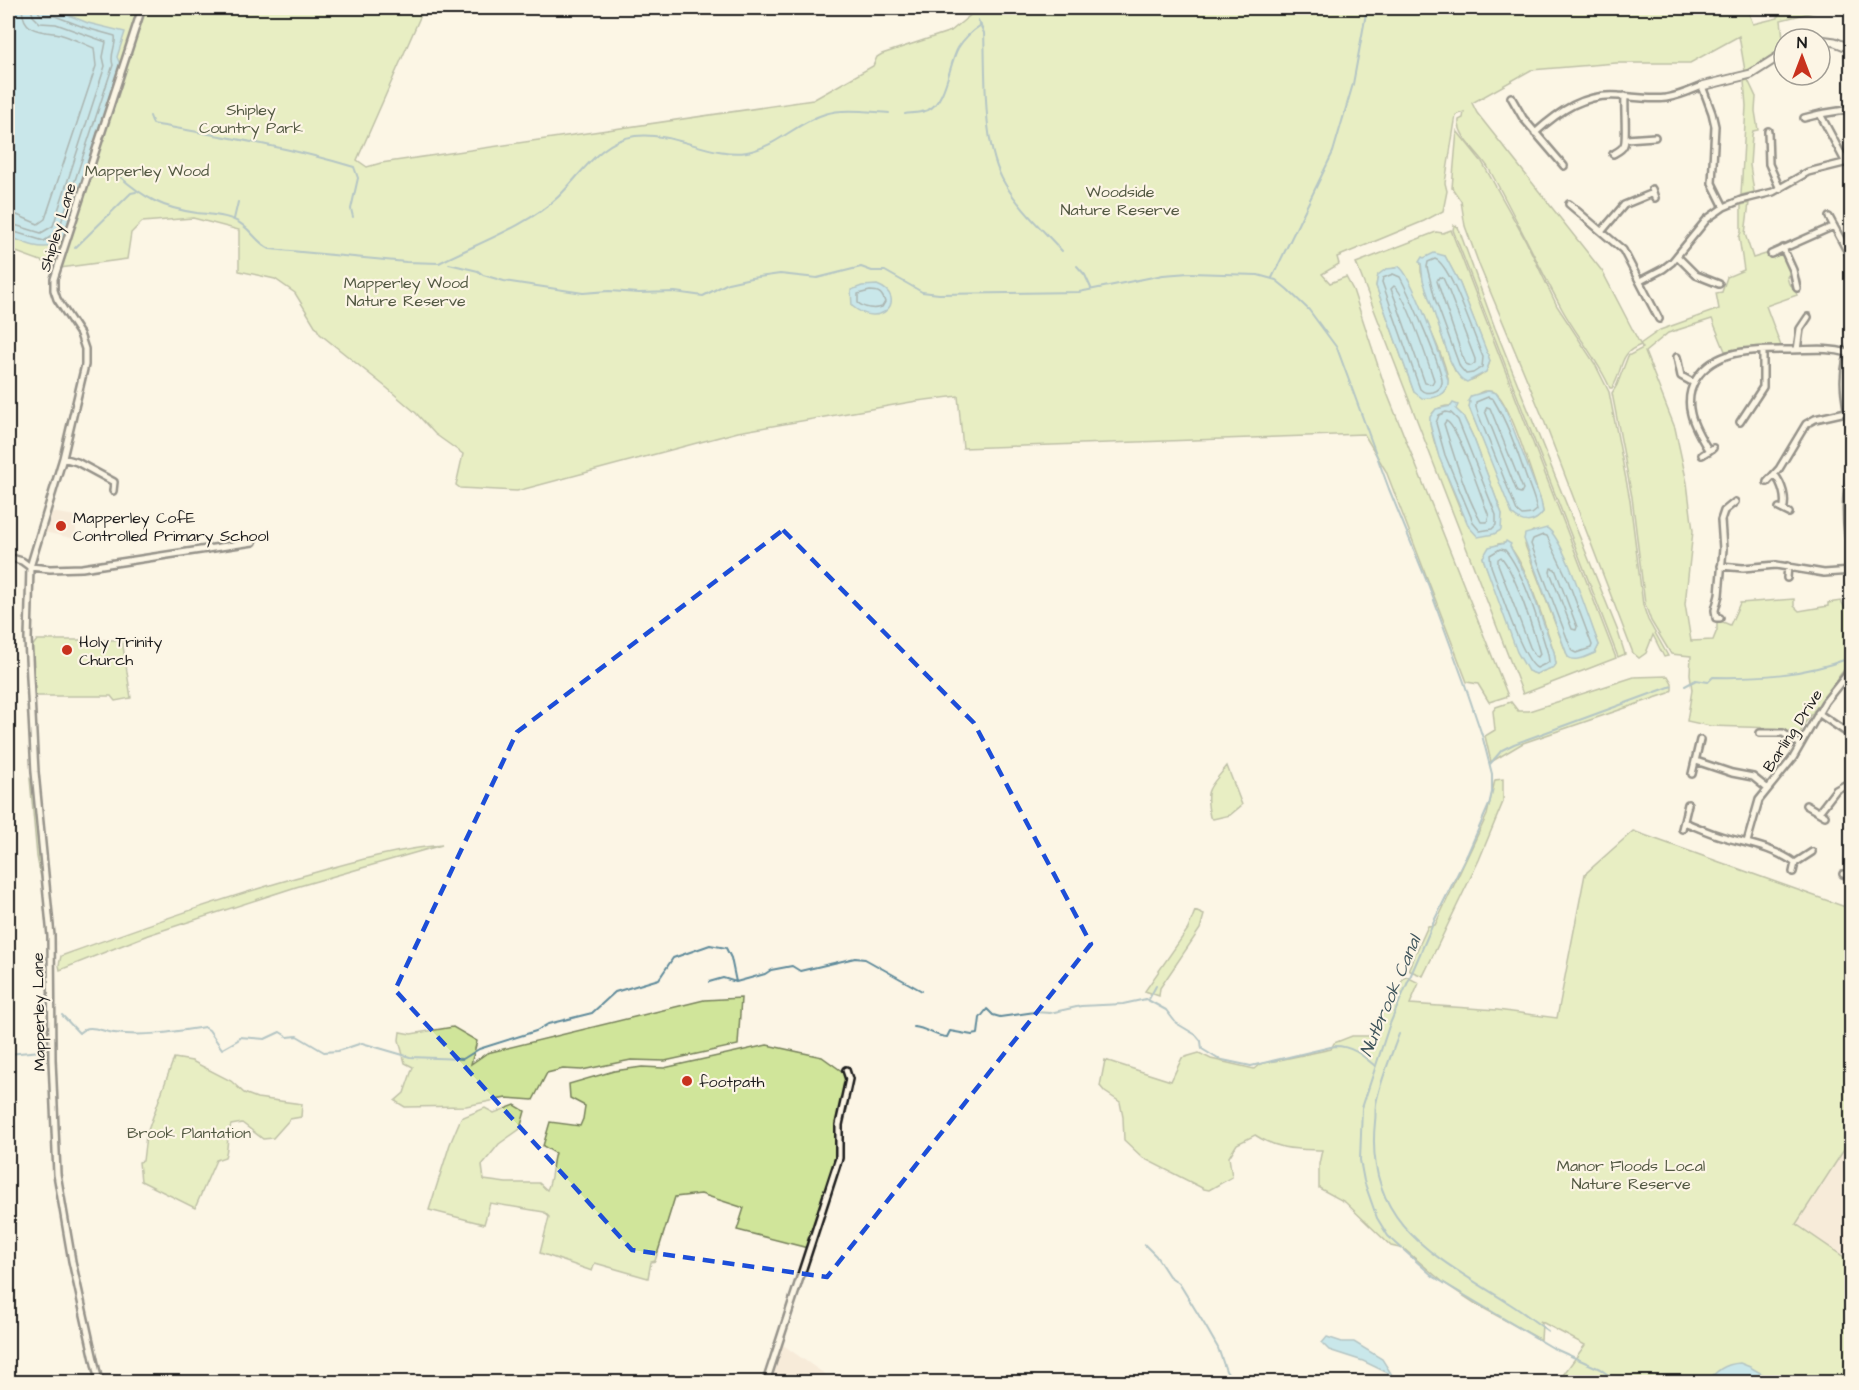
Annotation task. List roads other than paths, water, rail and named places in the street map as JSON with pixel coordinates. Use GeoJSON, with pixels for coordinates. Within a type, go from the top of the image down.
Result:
{"type":"FeatureCollection","features":[{"type":"Feature","properties":{"kind":"street","name":"Shipley Lane"},"geometry":{"type":"LineString","coordinates":[[30,567],[83,382],[85,349],[80,334],[57,299],[54,279],[142,8]]}},
{"type":"Feature","properties":{"kind":"street"},"geometry":{"type":"LineString","coordinates":[[1832,42],[1851,49]]}},
{"type":"Feature","properties":{"kind":"street"},"geometry":{"type":"LineString","coordinates":[[1535,133],[1556,114],[1580,102],[1602,96],[1664,99],[1678,96],[1702,86],[1751,74],[1772,60]]}},
{"type":"Feature","properties":{"kind":"street"},"geometry":{"type":"LineString","coordinates":[[1702,86],[1715,126],[1712,183],[1724,207]]}},
{"type":"Feature","properties":{"kind":"street"},"geometry":{"type":"LineString","coordinates":[[1613,154],[1621,149],[1626,139],[1625,96]]}},
{"type":"Feature","properties":{"kind":"street"},"geometry":{"type":"LineString","coordinates":[[1511,97],[1535,133],[1564,166]]}},
{"type":"Feature","properties":{"kind":"street"},"geometry":{"type":"LineString","coordinates":[[1518,110],[1524,106]]}},
{"type":"Feature","properties":{"kind":"street"},"geometry":{"type":"LineString","coordinates":[[1804,118],[1845,110]]}},
{"type":"Feature","properties":{"kind":"street"},"geometry":{"type":"LineString","coordinates":[[1641,281],[1663,269],[1677,256],[1707,219],[1724,207],[1780,189],[1808,172],[1849,162],[1820,114]]}},
{"type":"Feature","properties":{"kind":"street"},"geometry":{"type":"LineString","coordinates":[[1768,131],[1770,143],[1768,164],[1780,189]]}},
{"type":"Feature","properties":{"kind":"street"},"geometry":{"type":"LineString","coordinates":[[1626,139],[1655,137]]}},
{"type":"Feature","properties":{"kind":"street"},"geometry":{"type":"LineString","coordinates":[[1545,157],[1551,152]]}},
{"type":"Feature","properties":{"kind":"street"},"geometry":{"type":"LineString","coordinates":[[1602,231],[1624,206],[1653,193]]}},
{"type":"Feature","properties":{"kind":"street"},"geometry":{"type":"LineString","coordinates":[[1569,204],[1623,250],[1659,319]]}},
{"type":"Feature","properties":{"kind":"street"},"geometry":{"type":"LineString","coordinates":[[1572,220],[1578,214]]}},
{"type":"Feature","properties":{"kind":"street"},"geometry":{"type":"LineString","coordinates":[[1829,217],[1851,259]]}},
{"type":"Feature","properties":{"kind":"street"},"geometry":{"type":"LineString","coordinates":[[1771,254],[1834,226]]}},
{"type":"Feature","properties":{"kind":"street"},"geometry":{"type":"LineString","coordinates":[[1783,248],[1797,288]]}},
{"type":"Feature","properties":{"kind":"street"},"geometry":{"type":"LineString","coordinates":[[1677,256],[1696,275],[1719,284]]}},
{"type":"Feature","properties":{"kind":"street"},"geometry":{"type":"LineString","coordinates":[[1647,312],[1654,308]]}},
{"type":"Feature","properties":{"kind":"street"},"geometry":{"type":"LineString","coordinates":[[1797,350],[1800,329],[1808,317]]}},
{"type":"Feature","properties":{"kind":"street"},"geometry":{"type":"LineString","coordinates":[[1851,344],[1843,379],[1851,446],[1846,530],[1851,553]]}},
{"type":"Feature","properties":{"kind":"street"},"geometry":{"type":"LineString","coordinates":[[1702,455],[1711,450],[1690,414],[1689,400],[1694,383],[1702,371],[1718,359],[1737,353],[1763,351],[1830,348],[1848,353]]}},
{"type":"Feature","properties":{"kind":"street"},"geometry":{"type":"LineString","coordinates":[[1740,422],[1763,387],[1763,351]]}},
{"type":"Feature","properties":{"kind":"street"},"geometry":{"type":"LineString","coordinates":[[1677,357],[1682,376],[1694,383]]}},
{"type":"Feature","properties":{"kind":"street"},"geometry":{"type":"LineString","coordinates":[[1744,403],[1750,407]]}},
{"type":"Feature","properties":{"kind":"street"},"geometry":{"type":"LineString","coordinates":[[1767,482],[1775,475],[1806,424],[1815,418],[1846,412]]}},
{"type":"Feature","properties":{"kind":"street"},"geometry":{"type":"LineString","coordinates":[[63,458],[77,462],[114,482],[113,491]]}},
{"type":"Feature","properties":{"kind":"street"},"geometry":{"type":"LineString","coordinates":[[1775,475],[1780,481],[1785,500],[1784,510]]}},
{"type":"Feature","properties":{"kind":"street"},"geometry":{"type":"LineString","coordinates":[[1720,618],[1716,618],[1715,610],[1719,595],[1723,549],[1722,516],[1735,501]]}},
{"type":"Feature","properties":{"kind":"street"},"geometry":{"type":"LineString","coordinates":[[1715,514],[1722,516]]}},
{"type":"Feature","properties":{"kind":"street"},"geometry":{"type":"LineString","coordinates":[[8,557],[22,561],[30,567],[63,569],[253,542]]}},
{"type":"Feature","properties":{"kind":"street"},"geometry":{"type":"LineString","coordinates":[[1721,566],[1743,568],[1776,565],[1824,573],[1851,571]]}},
{"type":"Feature","properties":{"kind":"street"},"geometry":{"type":"LineString","coordinates":[[1787,578],[1788,566]]}},
{"type":"Feature","properties":{"kind":"street","name":"Mapperley Lane"},"geometry":{"type":"LineString","coordinates":[[30,567],[28,638],[36,777],[51,936],[52,1060],[57,1174],[72,1262],[99,1383]]}},
{"type":"Feature","properties":{"kind":"street","name":"Barling Drive"},"geometry":{"type":"LineString","coordinates":[[1747,842],[1757,804],[1793,758],[1818,713],[1851,668]]}},
{"type":"Feature","properties":{"kind":"street"},"geometry":{"type":"LineString","coordinates":[[1818,713],[1851,736]]}},
{"type":"Feature","properties":{"kind":"street"},"geometry":{"type":"LineString","coordinates":[[1760,733],[1783,733],[1800,744]]}},
{"type":"Feature","properties":{"kind":"street"},"geometry":{"type":"LineString","coordinates":[[1692,774],[1700,740]]}},
{"type":"Feature","properties":{"kind":"street"},"geometry":{"type":"LineString","coordinates":[[1696,761],[1732,773],[1753,777],[1768,789]]}},
{"type":"Feature","properties":{"kind":"street"},"geometry":{"type":"LineString","coordinates":[[1819,812],[1836,790],[1851,781]]}},
{"type":"Feature","properties":{"kind":"street"},"geometry":{"type":"LineString","coordinates":[[1682,829],[1688,804]]}},
{"type":"Feature","properties":{"kind":"street"},"geometry":{"type":"LineString","coordinates":[[1806,805],[1825,816]]}},
{"type":"Feature","properties":{"kind":"street"},"geometry":{"type":"LineString","coordinates":[[1684,822],[1717,835],[1780,853],[1796,863]]}},
{"type":"Feature","properties":{"kind":"street"},"geometry":{"type":"LineString","coordinates":[[1793,872],[1796,863],[1812,852]]}},
{"type":"Feature","properties":{"kind":"street"},"geometry":{"type":"LineString","coordinates":[[1843,874],[1851,876]]}},
{"type":"Feature","properties":{"kind":"street"},"geometry":{"type":"LineString","coordinates":[[766,1383],[839,1158],[839,1125],[849,1079],[846,1070]]}},
{"type":"Feature","properties":{"kind":"water"},"geometry":{"type":"Polygon","coordinates":[[[8,8],[56,10],[88,23],[125,32],[117,57],[120,64],[62,241],[56,239],[53,246],[36,246],[8,236],[8,8]]]}},
{"type":"Feature","properties":{"kind":"water"},"geometry":{"type":"Polygon","coordinates":[[[1434,253],[1445,256],[1460,284],[1490,361],[1486,372],[1467,382],[1459,376],[1450,360],[1423,280],[1419,262],[1422,257],[1434,253]]]}},
{"type":"Feature","properties":{"kind":"water"},"geometry":{"type":"Polygon","coordinates":[[[1398,266],[1404,272],[1418,299],[1448,380],[1444,392],[1433,398],[1422,398],[1414,392],[1376,286],[1378,275],[1386,269],[1398,266]]]}},
{"type":"Feature","properties":{"kind":"water"},"geometry":{"type":"Polygon","coordinates":[[[877,285],[886,290],[891,297],[891,304],[887,309],[881,314],[873,315],[863,313],[852,306],[851,290],[862,286],[877,285]]]}},
{"type":"Feature","properties":{"kind":"water"},"geometry":{"type":"Polygon","coordinates":[[[1488,391],[1496,393],[1505,407],[1541,501],[1543,512],[1531,521],[1523,521],[1512,514],[1469,407],[1470,402],[1468,401],[1471,396],[1488,391]]]}},
{"type":"Feature","properties":{"kind":"water"},"geometry":{"type":"Polygon","coordinates":[[[1453,403],[1458,405],[1456,409],[1463,416],[1474,439],[1502,514],[1501,530],[1494,534],[1478,537],[1469,527],[1439,457],[1430,417],[1436,409],[1451,406],[1453,403]]]}},
{"type":"Feature","properties":{"kind":"water"},"geometry":{"type":"Polygon","coordinates":[[[1547,528],[1554,535],[1569,564],[1599,645],[1595,653],[1582,658],[1568,657],[1524,539],[1525,534],[1547,528]]]}},
{"type":"Feature","properties":{"kind":"water"},"geometry":{"type":"Polygon","coordinates":[[[1506,541],[1511,544],[1528,580],[1554,652],[1556,664],[1554,667],[1536,674],[1528,671],[1517,652],[1483,557],[1489,547],[1506,541]]]}},
{"type":"Feature","properties":{"kind":"water"},"geometry":{"type":"Polygon","coordinates":[[[1327,1337],[1342,1342],[1354,1342],[1382,1359],[1392,1375],[1363,1361],[1329,1350],[1322,1343],[1327,1337]]]}},
{"type":"Feature","properties":{"kind":"water"},"geometry":{"type":"Polygon","coordinates":[[[1740,1363],[1776,1382],[1706,1382],[1721,1369],[1740,1363]]]}},
{"type":"Feature","properties":{"kind":"waterway"},"geometry":{"type":"LineString","coordinates":[[968,8],[971,11]]}},
{"type":"Feature","properties":{"kind":"waterway"},"geometry":{"type":"LineString","coordinates":[[1272,278],[1333,152],[1353,84],[1367,8]]}},
{"type":"Feature","properties":{"kind":"waterway"},"geometry":{"type":"LineString","coordinates":[[978,20],[984,33],[985,90],[989,131],[998,169],[1017,202],[1062,251]]}},
{"type":"Feature","properties":{"kind":"waterway"},"geometry":{"type":"LineString","coordinates":[[905,114],[925,111],[934,106],[943,91],[958,48],[968,35],[981,25]]}},
{"type":"Feature","properties":{"kind":"waterway"},"geometry":{"type":"LineString","coordinates":[[439,263],[502,233],[546,207],[601,151],[622,139],[649,135],[720,151],[747,152],[768,145],[805,123],[832,112],[889,113]]}},
{"type":"Feature","properties":{"kind":"waterway"},"geometry":{"type":"LineString","coordinates":[[150,116],[153,124],[280,148],[354,167],[358,178],[351,209],[353,217]]}},
{"type":"Feature","properties":{"kind":"waterway"},"geometry":{"type":"LineString","coordinates":[[118,175],[136,190],[163,205],[230,218],[240,223],[270,249],[439,263]]}},
{"type":"Feature","properties":{"kind":"waterway"},"geometry":{"type":"LineString","coordinates":[[75,248],[131,193],[136,192]]}},
{"type":"Feature","properties":{"kind":"waterway"},"geometry":{"type":"LineString","coordinates":[[234,219],[238,202]]}},
{"type":"Feature","properties":{"kind":"waterway","name":"Nutbrook Canal"},"geometry":{"type":"LineString","coordinates":[[449,264],[478,271],[483,275],[504,281],[583,293],[675,292],[703,296],[728,283],[751,278],[780,274],[817,278],[861,267],[872,271],[885,271],[922,292],[939,294],[1079,292],[1163,275],[1189,273],[1258,275],[1276,280],[1309,310],[1337,348],[1464,682],[1492,774],[1489,805],[1435,919],[1389,1026],[1362,1108],[1360,1160],[1364,1181],[1377,1218],[1388,1236],[1434,1277],[1553,1348],[1600,1369],[1618,1382]]}},
{"type":"Feature","properties":{"kind":"waterway"},"geometry":{"type":"LineString","coordinates":[[1077,266],[1085,275],[1091,288]]}},
{"type":"Feature","properties":{"kind":"waterway"},"geometry":{"type":"LineString","coordinates":[[1685,686],[1696,680],[1708,682],[1713,677],[1747,677],[1798,672],[1847,659]]}},
{"type":"Feature","properties":{"kind":"waterway"},"geometry":{"type":"LineString","coordinates":[[1490,764],[1502,750],[1514,744],[1672,686]]}},
{"type":"Feature","properties":{"kind":"waterway"},"geometry":{"type":"LineString","coordinates":[[62,1015],[79,1033],[87,1028],[114,1033],[148,1034],[204,1027],[209,1030],[222,1049],[238,1040],[239,1037],[265,1039],[280,1032],[288,1037],[297,1036],[324,1052],[338,1051],[362,1043],[410,1057],[463,1059],[479,1049],[536,1031],[548,1024],[592,1013],[615,992],[659,979],[673,958],[710,945],[726,948],[731,958],[736,982]]}},
{"type":"Feature","properties":{"kind":"waterway"},"geometry":{"type":"LineString","coordinates":[[709,982],[723,978],[736,982],[765,974],[771,970],[792,966],[800,971],[855,958],[865,959],[922,991]]}},
{"type":"Feature","properties":{"kind":"waterway"},"geometry":{"type":"LineString","coordinates":[[1149,999],[1156,986]]}},
{"type":"Feature","properties":{"kind":"waterway","name":"Nutbrook Canal"},"geometry":{"type":"LineString","coordinates":[[914,1027],[943,1037],[947,1037],[950,1031],[972,1035],[978,1034],[980,1018],[987,1009],[993,1015],[1000,1017],[1035,1012],[1050,1013],[1081,1006],[1123,1004],[1146,999],[1166,1010],[1176,1023],[1196,1035],[1201,1041],[1202,1049],[1218,1059],[1251,1066],[1341,1046],[1352,1049],[1375,1066]]}},
{"type":"Feature","properties":{"kind":"waterway"},"geometry":{"type":"LineString","coordinates":[[1399,1034],[1380,1086],[1376,1104],[1375,1157],[1381,1187],[1394,1212],[1411,1234],[1432,1253],[1548,1331]]}},
{"type":"Feature","properties":{"kind":"waterway"},"geometry":{"type":"LineString","coordinates":[[8,1054],[41,1051]]}},
{"type":"Feature","properties":{"kind":"waterway"},"geometry":{"type":"LineString","coordinates":[[1144,1244],[1156,1256],[1169,1276],[1179,1283],[1218,1348],[1226,1371],[1234,1382]]}},
{"type":"Feature","properties":{"kind":"place","name":"Mapperley CofE Controlled Primary School"},"geometry":{"type":"Point","coordinates":[61,526]}},
{"type":"Feature","properties":{"kind":"place","name":"Holy Trinity Church"},"geometry":{"type":"Point","coordinates":[67,650]}},
{"type":"Feature","properties":{"kind":"place","name":"footpath"},"geometry":{"type":"Point","coordinates":[687,1081]}},
{"type":"Feature","properties":{"kind":"park label","name":"Shipley Country Park"},"geometry":{"type":"Point","coordinates":[251,118]}},
{"type":"Feature","properties":{"kind":"park label","name":"Mapperley Wood"},"geometry":{"type":"Point","coordinates":[147,170]}},
{"type":"Feature","properties":{"kind":"park label","name":"Woodside Nature Reserve"},"geometry":{"type":"Point","coordinates":[1120,200]}},
{"type":"Feature","properties":{"kind":"park label","name":"Mapperley Wood Nature Reserve"},"geometry":{"type":"Point","coordinates":[406,291]}},
{"type":"Feature","properties":{"kind":"park label","name":"Brook Plantation"},"geometry":{"type":"Point","coordinates":[189,1132]}},
{"type":"Feature","properties":{"kind":"park label","name":"Manor Floods Local Nature Reserve"},"geometry":{"type":"Point","coordinates":[1631,1174]}}]}
